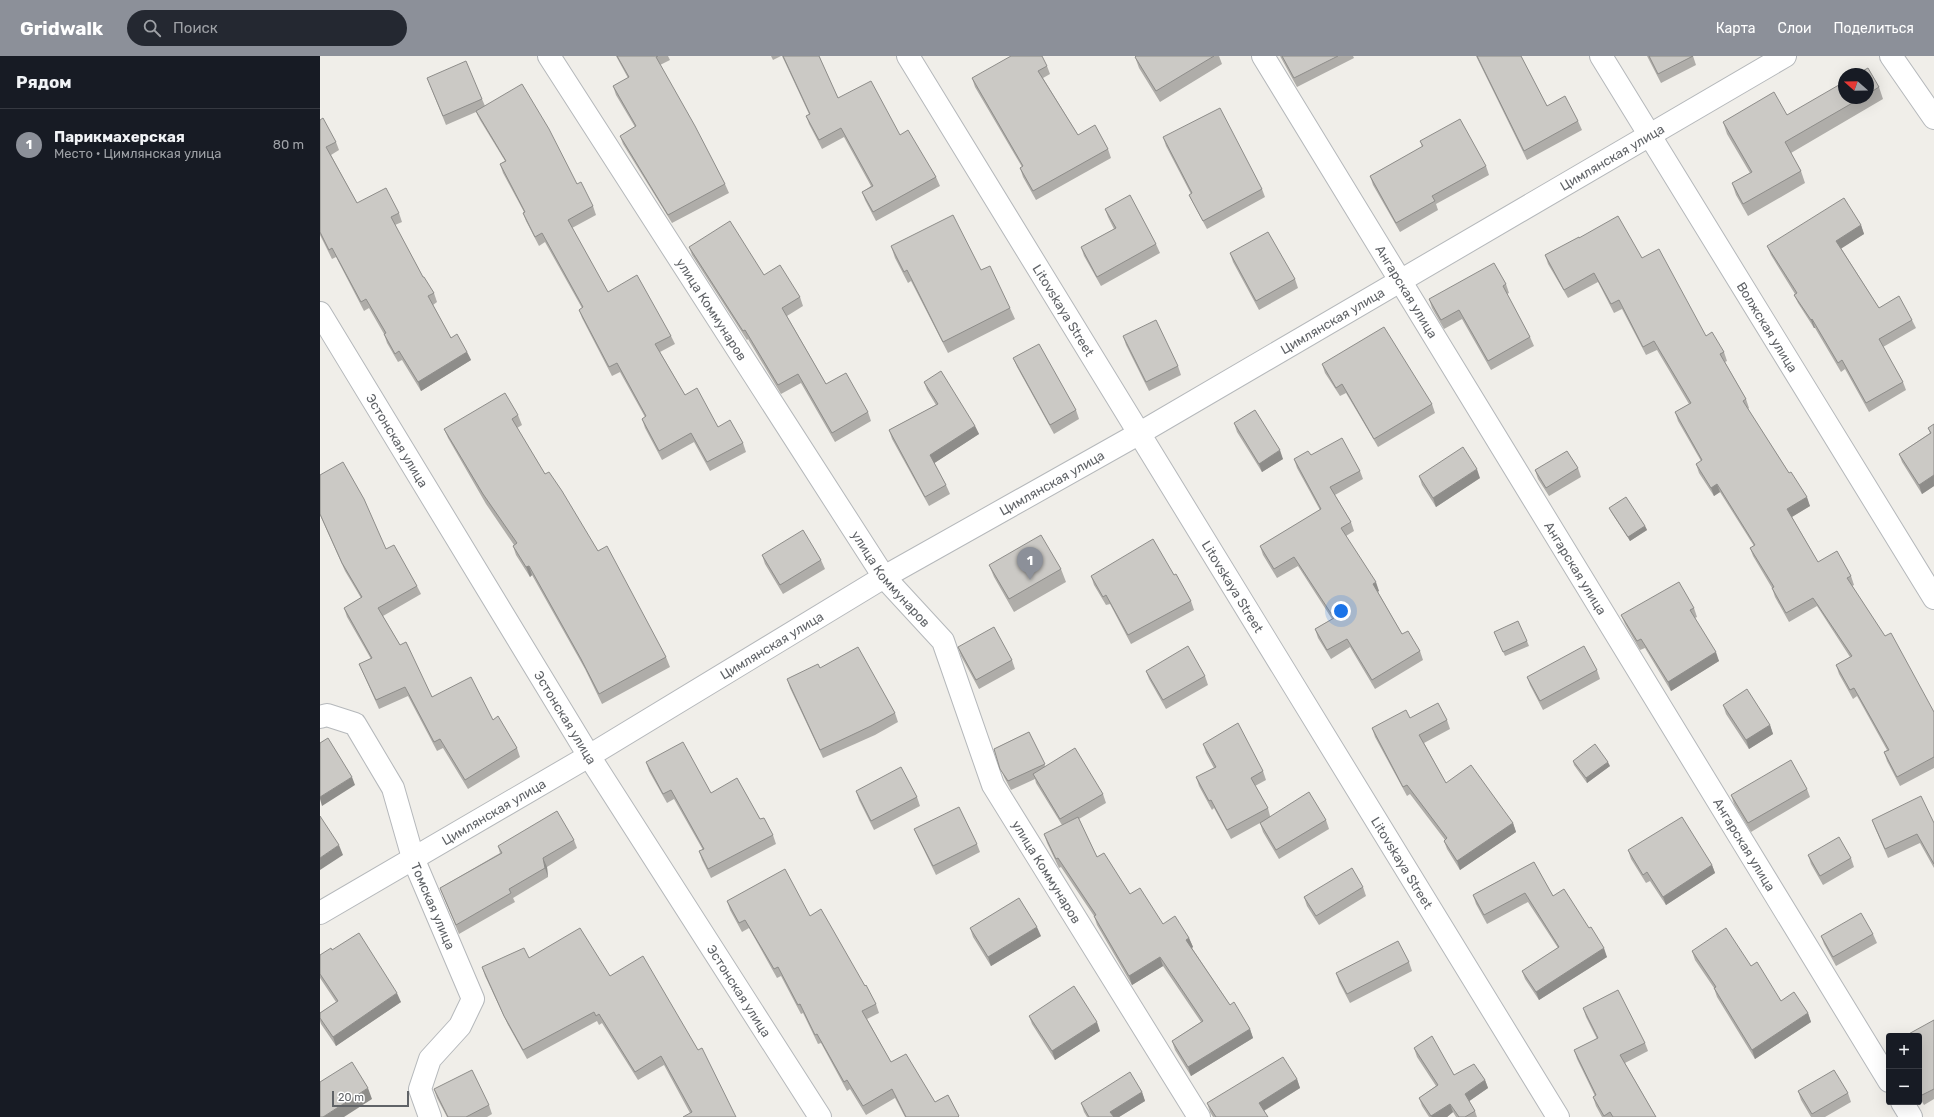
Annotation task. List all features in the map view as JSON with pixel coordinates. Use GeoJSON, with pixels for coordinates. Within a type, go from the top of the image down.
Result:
{"type":"FeatureCollection","features":[{"type":"Feature","properties":{"kind":"street","name":"улица Коммунаров"},"geometry":{"type":"LineString","coordinates":[[549,56],[884,578],[943,641],[993,785],[1199,1117]]}},
{"type":"Feature","properties":{"kind":"street","name":"Litovskaya Street"},"geometry":{"type":"LineString","coordinates":[[908,56],[1558,1117]]}},
{"type":"Feature","properties":{"kind":"street","name":"Ангарская улица"},"geometry":{"type":"LineString","coordinates":[[1263,56],[1886,1076]]}},
{"type":"Feature","properties":{"kind":"street","name":"Волжская улица"},"geometry":{"type":"LineString","coordinates":[[1600,56],[1934,598]]}},
{"type":"Feature","properties":{"kind":"street","name":"Цимлянская улица"},"geometry":{"type":"LineString","coordinates":[[320,913],[589,756],[884,578],[1140,433],[1785,56]]}},
{"type":"Feature","properties":{"kind":"street"},"geometry":{"type":"LineString","coordinates":[[1891,56],[1934,118]]}},
{"type":"Feature","properties":{"kind":"street","name":"Эстонская улица"},"geometry":{"type":"LineString","coordinates":[[320,313],[589,756],[820,1117]]}},
{"type":"Feature","properties":{"kind":"street","name":"Томская улица"},"geometry":{"type":"LineString","coordinates":[[320,717],[327,715],[355,724],[393,788],[413,858],[473,998],[460,1026],[430,1059],[420,1089],[430,1117]]}},
{"type":"Feature","properties":{"kind":"street"},"geometry":{"type":"LineString","coordinates":[[1904,1105],[1911,1117]]}},
{"type":"Feature","properties":{"kind":"building"},"geometry":{"type":"Polygon","coordinates":[[[617,56],[658,56],[656,57],[695,126],[725,184],[668,215],[620,136],[636,126],[613,86],[629,77],[617,56]]]}},
{"type":"Feature","properties":{"kind":"building"},"geometry":{"type":"Polygon","coordinates":[[[783,56],[819,56],[838,98],[871,81],[900,135],[908,130],[936,177],[873,212],[862,192],[873,186],[841,128],[819,140],[806,116],[810,114],[783,56]]]}},
{"type":"Feature","properties":{"kind":"building"},"geometry":{"type":"Polygon","coordinates":[[[1011,56],[1042,56],[1047,66],[1038,71],[1078,135],[1095,125],[1108,149],[1033,191],[1020,168],[1023,166],[972,78],[1011,56]]]}},
{"type":"Feature","properties":{"kind":"building"},"geometry":{"type":"Polygon","coordinates":[[[1214,56],[1156,91],[1135,57],[1214,56]]]}},
{"type":"Feature","properties":{"kind":"building"},"geometry":{"type":"Polygon","coordinates":[[[1282,56],[1338,56],[1294,78],[1282,56]]]}},
{"type":"Feature","properties":{"kind":"building"},"geometry":{"type":"Polygon","coordinates":[[[1477,56],[1521,56],[1547,106],[1565,96],[1578,121],[1524,151],[1477,56]]]}},
{"type":"Feature","properties":{"kind":"building"},"geometry":{"type":"Polygon","coordinates":[[[1649,56],[1693,56],[1658,74],[1649,56]]]}},
{"type":"Feature","properties":{"kind":"building"},"geometry":{"type":"Polygon","coordinates":[[[466,61],[482,99],[443,116],[427,78],[466,61]]]}},
{"type":"Feature","properties":{"kind":"building"},"geometry":{"type":"Polygon","coordinates":[[[1874,78],[1879,87],[1874,90],[1874,78]]]}},
{"type":"Feature","properties":{"kind":"building"},"geometry":{"type":"Polygon","coordinates":[[[522,84],[549,129],[577,184],[581,182],[593,206],[568,220],[608,292],[637,275],[671,336],[655,344],[685,395],[697,388],[718,427],[730,420],[743,443],[707,462],[691,433],[659,451],[642,419],[646,416],[617,363],[609,367],[579,310],[583,307],[542,233],[535,237],[523,213],[525,212],[500,164],[506,161],[476,111],[522,84]]]}},
{"type":"Feature","properties":{"kind":"building"},"geometry":{"type":"Polygon","coordinates":[[[1838,85],[1838,104],[1851,104],[1785,142],[1801,171],[1743,204],[1732,183],[1752,172],[1723,122],[1774,92],[1787,115],[1838,85]]]}},
{"type":"Feature","properties":{"kind":"building"},"geometry":{"type":"Polygon","coordinates":[[[1220,108],[1262,189],[1203,221],[1189,195],[1192,193],[1163,137],[1220,108]]]}},
{"type":"Feature","properties":{"kind":"building"},"geometry":{"type":"Polygon","coordinates":[[[323,118],[336,142],[326,147],[357,203],[386,188],[399,213],[391,217],[423,277],[434,293],[428,296],[451,338],[457,334],[467,352],[418,382],[399,351],[395,354],[384,334],[386,333],[366,299],[361,302],[332,248],[329,250],[320,232],[320,120],[323,118]]]}},
{"type":"Feature","properties":{"kind":"building"},"geometry":{"type":"Polygon","coordinates":[[[1460,119],[1486,166],[1432,196],[1435,201],[1396,223],[1370,176],[1423,146],[1420,141],[1460,119]]]}},
{"type":"Feature","properties":{"kind":"building"},"geometry":{"type":"Polygon","coordinates":[[[1130,195],[1156,244],[1097,277],[1081,247],[1116,228],[1105,209],[1130,195]]]}},
{"type":"Feature","properties":{"kind":"building"},"geometry":{"type":"Polygon","coordinates":[[[1844,198],[1861,225],[1836,241],[1879,308],[1899,296],[1912,320],[1879,339],[1903,382],[1866,403],[1842,360],[1838,363],[1812,319],[1811,320],[1794,295],[1797,293],[1767,246],[1844,198]]]}},
{"type":"Feature","properties":{"kind":"building"},"geometry":{"type":"Polygon","coordinates":[[[953,215],[981,270],[990,266],[1010,308],[943,342],[907,270],[904,272],[891,246],[953,215]]]}},
{"type":"Feature","properties":{"kind":"building"},"geometry":{"type":"Polygon","coordinates":[[[1618,216],[1642,258],[1659,249],[1706,336],[1712,332],[1724,352],[1720,354],[1746,399],[1743,401],[1789,473],[1791,472],[1807,497],[1787,509],[1818,562],[1837,551],[1851,576],[1847,578],[1885,636],[1891,633],[1934,712],[1934,757],[1897,777],[1884,752],[1889,750],[1854,688],[1850,690],[1836,665],[1852,656],[1813,598],[1786,613],[1772,588],[1774,587],[1750,548],[1755,545],[1717,484],[1711,488],[1696,464],[1702,460],[1675,412],[1691,403],[1654,341],[1643,347],[1619,300],[1611,304],[1594,273],[1564,290],[1545,255],[1618,216]]]}},
{"type":"Feature","properties":{"kind":"building"},"geometry":{"type":"Polygon","coordinates":[[[730,221],[764,275],[780,265],[800,297],[782,308],[826,384],[846,373],[868,412],[832,433],[798,374],[778,385],[745,330],[743,331],[689,247],[730,221]]]}},
{"type":"Feature","properties":{"kind":"building"},"geometry":{"type":"Polygon","coordinates":[[[1268,232],[1295,279],[1256,301],[1230,253],[1268,232]]]}},
{"type":"Feature","properties":{"kind":"building"},"geometry":{"type":"Polygon","coordinates":[[[1494,263],[1506,284],[1503,286],[1530,337],[1488,361],[1459,310],[1441,320],[1429,299],[1494,263]]]}},
{"type":"Feature","properties":{"kind":"building"},"geometry":{"type":"Polygon","coordinates":[[[1156,320],[1178,366],[1146,382],[1123,336],[1156,320]]]}},
{"type":"Feature","properties":{"kind":"building"},"geometry":{"type":"Polygon","coordinates":[[[1384,327],[1432,404],[1374,439],[1342,384],[1336,388],[1322,364],[1384,327]]]}},
{"type":"Feature","properties":{"kind":"building"},"geometry":{"type":"Polygon","coordinates":[[[1039,344],[1076,410],[1050,425],[1013,358],[1039,344]]]}},
{"type":"Feature","properties":{"kind":"building"},"geometry":{"type":"Polygon","coordinates":[[[941,371],[975,426],[930,455],[946,485],[925,497],[889,430],[938,404],[924,382],[941,371]]]}},
{"type":"Feature","properties":{"kind":"building"},"geometry":{"type":"Polygon","coordinates":[[[505,393],[518,415],[512,419],[545,474],[549,472],[598,551],[607,546],[666,657],[599,694],[529,566],[526,567],[513,546],[517,543],[483,494],[444,429],[505,393]]]}},
{"type":"Feature","properties":{"kind":"building"},"geometry":{"type":"Polygon","coordinates":[[[1255,410],[1280,450],[1259,464],[1234,423],[1255,410]]]}},
{"type":"Feature","properties":{"kind":"building"},"geometry":{"type":"Polygon","coordinates":[[[1934,424],[1934,475],[1919,485],[1899,454],[1931,433],[1928,428],[1934,424]]]}},
{"type":"Feature","properties":{"kind":"building"},"geometry":{"type":"Polygon","coordinates":[[[1342,438],[1360,471],[1330,487],[1351,522],[1341,528],[1376,582],[1373,584],[1402,634],[1408,631],[1420,651],[1372,680],[1347,639],[1327,650],[1315,629],[1334,618],[1294,557],[1274,569],[1260,546],[1321,509],[1294,459],[1308,451],[1311,455],[1342,438]]]}},
{"type":"Feature","properties":{"kind":"building"},"geometry":{"type":"Polygon","coordinates":[[[1463,447],[1477,469],[1433,498],[1419,476],[1463,447]]]}},
{"type":"Feature","properties":{"kind":"building"},"geometry":{"type":"Polygon","coordinates":[[[1567,451],[1578,468],[1546,488],[1535,470],[1567,451]]]}},
{"type":"Feature","properties":{"kind":"building"},"geometry":{"type":"Polygon","coordinates":[[[343,462],[364,499],[386,549],[394,545],[417,586],[378,608],[400,645],[406,642],[432,697],[471,677],[493,720],[498,716],[517,748],[465,780],[440,739],[434,742],[405,687],[376,700],[359,664],[372,658],[344,608],[362,597],[342,563],[320,514],[320,475],[343,462]]]}},
{"type":"Feature","properties":{"kind":"building"},"geometry":{"type":"Polygon","coordinates":[[[1626,497],[1645,526],[1628,537],[1609,508],[1626,497]]]}},
{"type":"Feature","properties":{"kind":"building"},"geometry":{"type":"Polygon","coordinates":[[[803,530],[821,560],[780,585],[762,555],[803,530]]]}},
{"type":"Feature","properties":{"kind":"building"},"geometry":{"type":"Polygon","coordinates":[[[1041,535],[1061,569],[1009,599],[989,565],[1041,535]]]}},
{"type":"Feature","properties":{"kind":"building"},"geometry":{"type":"Polygon","coordinates":[[[1153,539],[1174,575],[1176,574],[1191,601],[1128,635],[1106,595],[1103,597],[1091,576],[1153,539]]]}},
{"type":"Feature","properties":{"kind":"building"},"geometry":{"type":"Polygon","coordinates":[[[1679,582],[1694,608],[1690,610],[1716,652],[1668,682],[1641,639],[1637,641],[1621,615],[1679,582]]]}},
{"type":"Feature","properties":{"kind":"building"},"geometry":{"type":"Polygon","coordinates":[[[1518,621],[1527,641],[1503,652],[1494,632],[1518,621]]]}},
{"type":"Feature","properties":{"kind":"building"},"geometry":{"type":"Polygon","coordinates":[[[994,627],[1012,660],[976,680],[958,647],[994,627]]]}},
{"type":"Feature","properties":{"kind":"building"},"geometry":{"type":"Polygon","coordinates":[[[1188,646],[1205,676],[1163,700],[1146,671],[1188,646]]]}},
{"type":"Feature","properties":{"kind":"building"},"geometry":{"type":"Polygon","coordinates":[[[1584,646],[1597,670],[1540,701],[1527,677],[1584,646]]]}},
{"type":"Feature","properties":{"kind":"building"},"geometry":{"type":"Polygon","coordinates":[[[858,647],[895,713],[820,750],[787,679],[818,664],[820,668],[858,647]]]}},
{"type":"Feature","properties":{"kind":"building"},"geometry":{"type":"Polygon","coordinates":[[[1747,689],[1770,725],[1746,740],[1723,705],[1747,689]]]}},
{"type":"Feature","properties":{"kind":"building"},"geometry":{"type":"Polygon","coordinates":[[[1438,703],[1447,720],[1419,735],[1446,783],[1471,765],[1513,823],[1457,861],[1444,841],[1447,838],[1407,785],[1403,787],[1372,728],[1406,710],[1410,718],[1438,703]]]}},
{"type":"Feature","properties":{"kind":"building"},"geometry":{"type":"Polygon","coordinates":[[[1238,723],[1263,771],[1251,778],[1268,808],[1227,830],[1211,800],[1209,801],[1196,777],[1216,767],[1203,744],[1238,723]]]}},
{"type":"Feature","properties":{"kind":"building"},"geometry":{"type":"Polygon","coordinates":[[[1029,732],[1045,764],[1008,781],[1000,769],[994,749],[1029,732]]]}},
{"type":"Feature","properties":{"kind":"building"},"geometry":{"type":"Polygon","coordinates":[[[328,738],[352,777],[320,797],[320,743],[328,738]]]}},
{"type":"Feature","properties":{"kind":"building"},"geometry":{"type":"Polygon","coordinates":[[[683,742],[711,793],[737,778],[760,819],[764,818],[773,835],[708,869],[699,851],[704,849],[671,790],[663,794],[646,762],[683,742]]]}},
{"type":"Feature","properties":{"kind":"building"},"geometry":{"type":"Polygon","coordinates":[[[1595,744],[1608,762],[1586,778],[1573,761],[1595,744]]]}},
{"type":"Feature","properties":{"kind":"building"},"geometry":{"type":"Polygon","coordinates":[[[1075,748],[1103,794],[1060,819],[1033,774],[1075,748]]]}},
{"type":"Feature","properties":{"kind":"building"},"geometry":{"type":"Polygon","coordinates":[[[1791,760],[1807,789],[1748,823],[1731,795],[1791,760]]]}},
{"type":"Feature","properties":{"kind":"building"},"geometry":{"type":"Polygon","coordinates":[[[901,767],[917,797],[871,821],[856,791],[901,767]]]}},
{"type":"Feature","properties":{"kind":"building"},"geometry":{"type":"Polygon","coordinates":[[[1309,792],[1326,820],[1276,850],[1260,823],[1309,792]]]}},
{"type":"Feature","properties":{"kind":"building"},"geometry":{"type":"Polygon","coordinates":[[[1921,796],[1934,823],[1934,864],[1917,834],[1885,849],[1872,820],[1921,796]]]}},
{"type":"Feature","properties":{"kind":"building"},"geometry":{"type":"Polygon","coordinates":[[[959,807],[977,844],[933,866],[914,829],[959,807]]]}},
{"type":"Feature","properties":{"kind":"building"},"geometry":{"type":"Polygon","coordinates":[[[557,811],[574,840],[543,858],[545,868],[509,889],[511,893],[456,925],[440,888],[502,853],[498,846],[557,811]]]}},
{"type":"Feature","properties":{"kind":"building"},"geometry":{"type":"Polygon","coordinates":[[[320,816],[339,845],[320,858],[320,816]]]}},
{"type":"Feature","properties":{"kind":"building"},"geometry":{"type":"Polygon","coordinates":[[[1078,817],[1097,857],[1104,853],[1130,894],[1140,888],[1163,924],[1175,916],[1189,938],[1186,940],[1230,1005],[1234,1002],[1250,1029],[1188,1067],[1172,1041],[1203,1021],[1160,957],[1129,976],[1094,916],[1096,915],[1058,858],[1056,859],[1044,834],[1078,817]]]}},
{"type":"Feature","properties":{"kind":"building"},"geometry":{"type":"Polygon","coordinates":[[[1682,817],[1712,865],[1663,897],[1647,872],[1643,875],[1628,850],[1682,817]]]}},
{"type":"Feature","properties":{"kind":"building"},"geometry":{"type":"Polygon","coordinates":[[[1839,837],[1851,858],[1820,876],[1808,855],[1839,837]]]}},
{"type":"Feature","properties":{"kind":"building"},"geometry":{"type":"Polygon","coordinates":[[[1534,862],[1553,896],[1564,889],[1604,948],[1536,992],[1522,971],[1559,947],[1525,893],[1484,915],[1473,895],[1534,862]]]}},
{"type":"Feature","properties":{"kind":"building"},"geometry":{"type":"Polygon","coordinates":[[[1352,868],[1363,887],[1316,916],[1304,897],[1352,868]]]}},
{"type":"Feature","properties":{"kind":"building"},"geometry":{"type":"Polygon","coordinates":[[[785,869],[810,916],[821,909],[865,986],[866,985],[876,1004],[862,1011],[891,1062],[906,1054],[935,1102],[948,1095],[959,1116],[958,1117],[906,1117],[892,1089],[863,1106],[847,1080],[844,1082],[817,1034],[815,1035],[800,1004],[798,1005],[778,967],[774,969],[745,920],[739,923],[727,901],[785,869]]]}},
{"type":"Feature","properties":{"kind":"building"},"geometry":{"type":"Polygon","coordinates":[[[1019,898],[1037,927],[988,957],[970,928],[1019,898]]]}},
{"type":"Feature","properties":{"kind":"building"},"geometry":{"type":"Polygon","coordinates":[[[1861,913],[1873,934],[1833,957],[1821,936],[1861,913]]]}},
{"type":"Feature","properties":{"kind":"building"},"geometry":{"type":"Polygon","coordinates":[[[580,928],[610,976],[643,956],[698,1050],[702,1048],[736,1117],[683,1117],[692,1112],[661,1056],[635,1072],[599,1014],[596,1016],[594,1012],[523,1050],[504,1016],[482,967],[524,948],[529,958],[580,928]]]}},
{"type":"Feature","properties":{"kind":"building"},"geometry":{"type":"Polygon","coordinates":[[[1726,928],[1751,966],[1757,962],[1781,1001],[1794,992],[1808,1013],[1752,1050],[1714,988],[1716,987],[1692,951],[1726,928]]]}},
{"type":"Feature","properties":{"kind":"building"},"geometry":{"type":"Polygon","coordinates":[[[359,933],[397,993],[333,1037],[320,1018],[320,1013],[338,1001],[320,974],[320,955],[331,948],[332,950],[359,933]]]}},
{"type":"Feature","properties":{"kind":"building"},"geometry":{"type":"Polygon","coordinates":[[[1398,941],[1409,962],[1347,994],[1336,973],[1398,941]]]}},
{"type":"Feature","properties":{"kind":"building"},"geometry":{"type":"Polygon","coordinates":[[[1074,986],[1097,1022],[1052,1051],[1029,1016],[1074,986]]]}},
{"type":"Feature","properties":{"kind":"building"},"geometry":{"type":"Polygon","coordinates":[[[1618,990],[1645,1043],[1620,1055],[1656,1117],[1613,1117],[1610,1112],[1604,1116],[1593,1097],[1596,1095],[1574,1050],[1598,1038],[1583,1008],[1618,990]]]}},
{"type":"Feature","properties":{"kind":"building"},"geometry":{"type":"Polygon","coordinates":[[[1934,1020],[1934,1089],[1922,1095],[1922,1033],[1910,1033],[1934,1020]]]}},
{"type":"Feature","properties":{"kind":"building"},"geometry":{"type":"Polygon","coordinates":[[[1432,1036],[1454,1075],[1474,1064],[1485,1080],[1465,1094],[1475,1111],[1465,1117],[1459,1117],[1450,1104],[1431,1116],[1419,1098],[1438,1085],[1414,1048],[1432,1036]]]}},
{"type":"Feature","properties":{"kind":"building"},"geometry":{"type":"Polygon","coordinates":[[[1283,1057],[1297,1079],[1259,1103],[1268,1117],[1216,1117],[1207,1103],[1283,1057]]]}},
{"type":"Feature","properties":{"kind":"building"},"geometry":{"type":"Polygon","coordinates":[[[352,1062],[368,1088],[323,1117],[320,1117],[320,1082],[352,1062]]]}},
{"type":"Feature","properties":{"kind":"building"},"geometry":{"type":"Polygon","coordinates":[[[472,1070],[489,1105],[466,1117],[448,1117],[434,1089],[472,1070]]]}},
{"type":"Feature","properties":{"kind":"building"},"geometry":{"type":"Polygon","coordinates":[[[1834,1070],[1848,1093],[1812,1114],[1798,1091],[1834,1070]]]}},
{"type":"Feature","properties":{"kind":"building"},"geometry":{"type":"Polygon","coordinates":[[[1130,1072],[1142,1092],[1110,1112],[1114,1117],[1089,1117],[1081,1103],[1130,1072]]]}},
{"type":"Feature","properties":{"kind":"place","name":"Парикмахерская"},"geometry":{"type":"Point","coordinates":[1030,580]}}]}
